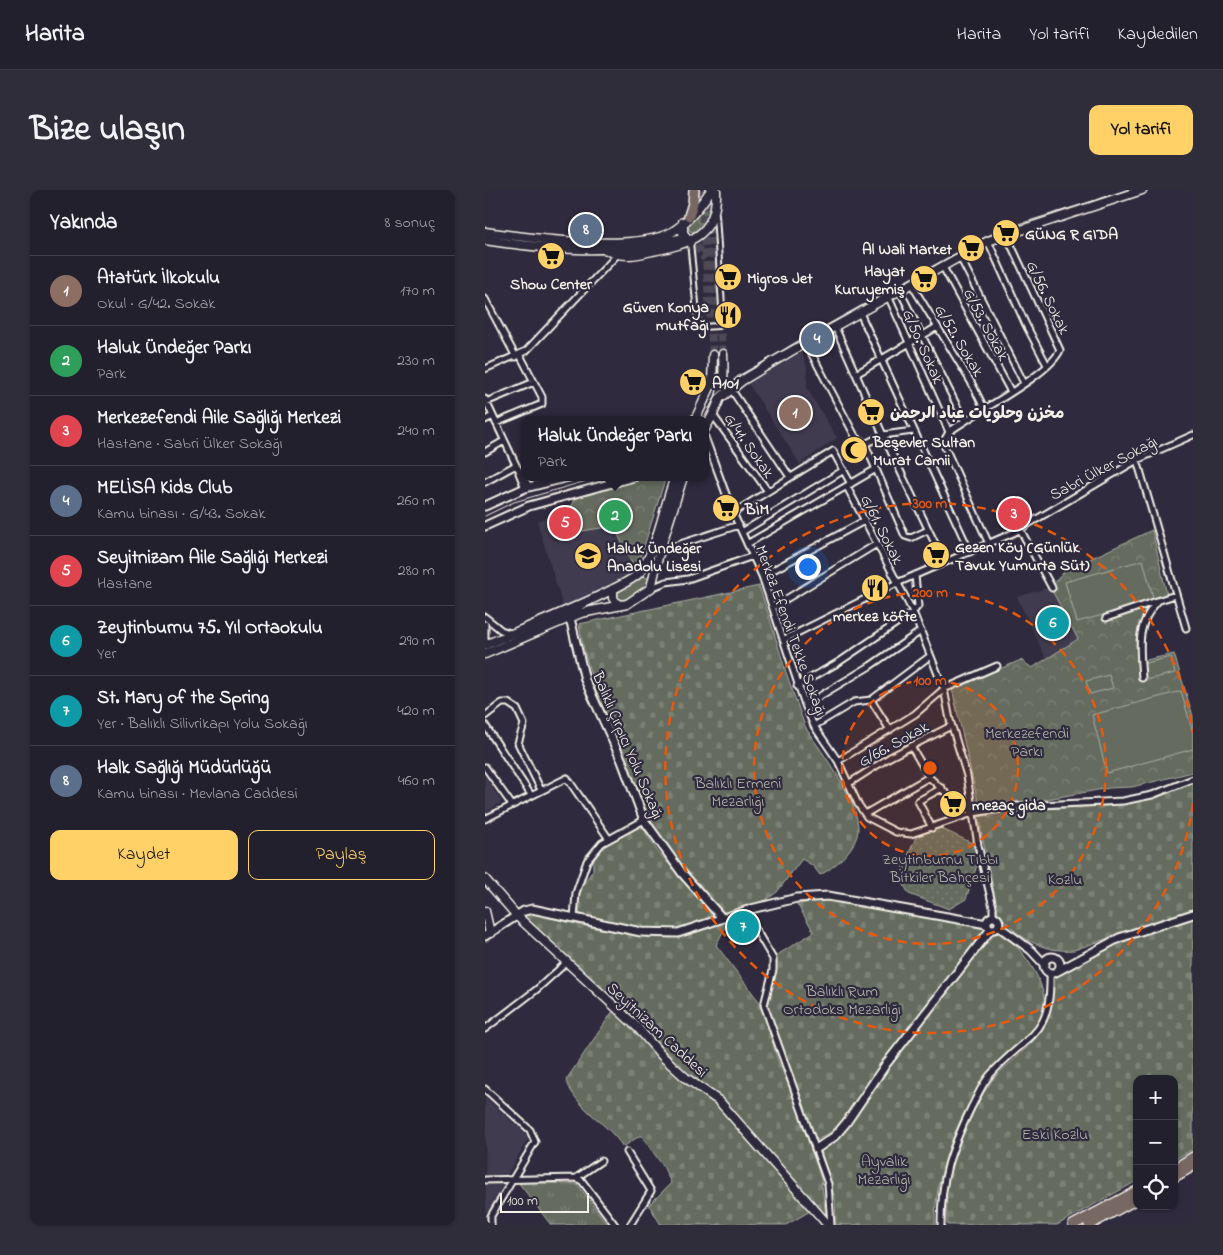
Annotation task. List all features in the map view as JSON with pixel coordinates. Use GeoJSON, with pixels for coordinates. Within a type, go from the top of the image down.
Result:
{"type":"FeatureCollection","features":[{"type":"Feature","properties":{"kind":"main road"},"geometry":{"type":"LineString","coordinates":[[690,242],[683,233],[686,219],[693,203],[694,190]]}},
{"type":"Feature","properties":{"kind":"main road"},"geometry":{"type":"LineString","coordinates":[[485,232],[558,240],[634,241],[659,237],[671,232],[686,219],[702,203],[711,190]]}},
{"type":"Feature","properties":{"kind":"main road"},"geometry":{"type":"LineString","coordinates":[[716,190],[716,211]]}},
{"type":"Feature","properties":{"kind":"main road"},"geometry":{"type":"LineString","coordinates":[[605,249],[617,255],[648,252],[690,242],[705,228],[716,211],[723,190]]}},
{"type":"Feature","properties":{"kind":"main road"},"geometry":{"type":"LineString","coordinates":[[722,397],[731,389],[835,326],[889,298],[989,241],[1005,234],[1142,190]]}},
{"type":"Feature","properties":{"kind":"main road"},"geometry":{"type":"LineString","coordinates":[[702,203],[711,204],[716,211]]}},
{"type":"Feature","properties":{"kind":"main road"},"geometry":{"type":"LineString","coordinates":[[485,240],[536,246],[605,249],[654,245],[679,239]]}},
{"type":"Feature","properties":{"kind":"main road"},"geometry":{"type":"LineString","coordinates":[[709,422],[722,397],[723,354]]}},
{"type":"Feature","properties":{"kind":"main road"},"geometry":{"type":"LineString","coordinates":[[696,416],[712,383],[713,355]]}},
{"type":"Feature","properties":{"kind":"main road"},"geometry":{"type":"LineString","coordinates":[[485,645],[633,580],[641,572],[650,550],[672,481]]}},
{"type":"Feature","properties":{"kind":"main road"},"geometry":{"type":"LineString","coordinates":[[485,654],[570,618],[622,605],[651,588],[659,553],[682,481]]}},
{"type":"Feature","properties":{"kind":"main road"},"geometry":{"type":"LineString","coordinates":[[641,572],[649,572],[655,576]]}},
{"type":"Feature","properties":{"kind":"main road"},"geometry":{"type":"LineString","coordinates":[[613,589],[612,595],[615,602],[622,605]]}},
{"type":"Feature","properties":{"kind":"main road","name":"Seyitnizam Caddesi"},"geometry":{"type":"LineString","coordinates":[[485,879],[517,916],[637,1027],[663,1057],[726,1108],[830,1225]]}},
{"type":"Feature","properties":{"kind":"main road"},"geometry":{"type":"LineString","coordinates":[[485,911],[487,933]]}},
{"type":"Feature","properties":{"kind":"main road"},"geometry":{"type":"LineString","coordinates":[[1178,1167],[1193,1158]]}},
{"type":"Feature","properties":{"kind":"main road"},"geometry":{"type":"LineString","coordinates":[[1178,1175],[1193,1166]]}},
{"type":"Feature","properties":{"kind":"main road"},"geometry":{"type":"LineString","coordinates":[[1073,1225],[1133,1193]]}},
{"type":"Feature","properties":{"kind":"main road"},"geometry":{"type":"LineString","coordinates":[[1089,1225],[1133,1201]]}},
{"type":"Feature","properties":{"kind":"street"},"geometry":{"type":"LineString","coordinates":[[690,242],[698,324],[702,327],[719,326],[723,322],[715,229],[716,211]]}},
{"type":"Feature","properties":{"kind":"street","name":"G/56. Sokak"},"geometry":{"type":"LineString","coordinates":[[949,432],[964,420],[985,410],[1024,383],[1057,357],[1061,350],[1005,234]]}},
{"type":"Feature","properties":{"kind":"street"},"geometry":{"type":"LineString","coordinates":[[989,241],[1028,330],[1047,365]]}},
{"type":"Feature","properties":{"kind":"street"},"geometry":{"type":"LineString","coordinates":[[485,370],[518,356],[543,334],[617,255]]}},
{"type":"Feature","properties":{"kind":"street"},"geometry":{"type":"LineString","coordinates":[[960,257],[1024,383]]}},
{"type":"Feature","properties":{"kind":"street","name":"G/53. Sokak"},"geometry":{"type":"LineString","coordinates":[[943,267],[1011,392]]}},
{"type":"Feature","properties":{"kind":"street","name":"G/52. Sokak"},"geometry":{"type":"LineString","coordinates":[[912,284],[971,382],[985,410]]}},
{"type":"Feature","properties":{"kind":"street"},"geometry":{"type":"LineString","coordinates":[[901,291],[964,420]]}},
{"type":"Feature","properties":{"kind":"street","name":"G/50. Sokak"},"geometry":{"type":"LineString","coordinates":[[889,298],[949,432]]}},
{"type":"Feature","properties":{"kind":"street"},"geometry":{"type":"LineString","coordinates":[[485,299],[542,397],[541,404],[496,424]]}},
{"type":"Feature","properties":{"kind":"street"},"geometry":{"type":"LineString","coordinates":[[860,313],[970,552]]}},
{"type":"Feature","properties":{"kind":"street"},"geometry":{"type":"LineString","coordinates":[[835,326],[883,436],[944,562]]}},
{"type":"Feature","properties":{"kind":"street"},"geometry":{"type":"LineString","coordinates":[[856,374],[937,327]]}},
{"type":"Feature","properties":{"kind":"street"},"geometry":{"type":"LineString","coordinates":[[806,343],[855,436],[865,444],[905,536],[911,538],[928,530]]}},
{"type":"Feature","properties":{"kind":"street"},"geometry":{"type":"LineString","coordinates":[[521,476],[486,401],[534,382]]}},
{"type":"Feature","properties":{"kind":"street"},"geometry":{"type":"LineString","coordinates":[[731,389],[789,477],[733,513]]}},
{"type":"Feature","properties":{"kind":"street","name":"G/41. Sokak"},"geometry":{"type":"LineString","coordinates":[[713,415],[767,490]]}},
{"type":"Feature","properties":{"kind":"street"},"geometry":{"type":"LineString","coordinates":[[485,420],[493,416]]}},
{"type":"Feature","properties":{"kind":"street"},"geometry":{"type":"LineString","coordinates":[[865,444],[883,436],[913,431]]}},
{"type":"Feature","properties":{"kind":"street"},"geometry":{"type":"LineString","coordinates":[[949,432],[943,443],[989,544]]}},
{"type":"Feature","properties":{"kind":"street","name":"Sabri Ülker Sokağı"},"geometry":{"type":"LineString","coordinates":[[783,640],[897,583],[1020,529],[1137,460],[1193,435]]}},
{"type":"Feature","properties":{"kind":"street"},"geometry":{"type":"LineString","coordinates":[[485,452],[504,441]]}},
{"type":"Feature","properties":{"kind":"street","name":"Merkez Efendi Tekke Sokağı"},"geometry":{"type":"LineString","coordinates":[[709,448],[733,513],[762,576],[797,686],[805,705],[814,726],[838,761],[848,784],[865,814]]}},
{"type":"Feature","properties":{"kind":"street","name":"G/61. Sokak"},"geometry":{"type":"LineString","coordinates":[[789,477],[833,451],[875,545],[913,612],[944,689],[951,726],[967,776],[978,844],[993,907],[993,917]]}},
{"type":"Feature","properties":{"kind":"street"},"geometry":{"type":"LineString","coordinates":[[1137,460],[1186,628]]}},
{"type":"Feature","properties":{"kind":"street"},"geometry":{"type":"LineString","coordinates":[[485,482],[516,466]]}},
{"type":"Feature","properties":{"kind":"street"},"geometry":{"type":"LineString","coordinates":[[747,544],[876,469]]}},
{"type":"Feature","properties":{"kind":"street"},"geometry":{"type":"LineString","coordinates":[[742,532],[843,470]]}},
{"type":"Feature","properties":{"kind":"street"},"geometry":{"type":"LineString","coordinates":[[524,481],[527,487]]}},
{"type":"Feature","properties":{"kind":"street"},"geometry":{"type":"LineString","coordinates":[[485,506],[527,487],[552,481]]}},
{"type":"Feature","properties":{"kind":"street"},"geometry":{"type":"LineString","coordinates":[[485,526],[529,506],[620,481]]}},
{"type":"Feature","properties":{"kind":"street"},"geometry":{"type":"LineString","coordinates":[[762,576],[864,521]]}},
{"type":"Feature","properties":{"kind":"street"},"geometry":{"type":"LineString","coordinates":[[659,553],[671,547],[739,525]]}},
{"type":"Feature","properties":{"kind":"street"},"geometry":{"type":"LineString","coordinates":[[1020,529],[1052,588]]}},
{"type":"Feature","properties":{"kind":"street"},"geometry":{"type":"LineString","coordinates":[[773,607],[875,545]]}},
{"type":"Feature","properties":{"kind":"street"},"geometry":{"type":"LineString","coordinates":[[651,588],[666,582],[688,579],[753,556]]}},
{"type":"Feature","properties":{"kind":"street"},"geometry":{"type":"LineString","coordinates":[[655,576],[666,582]]}},
{"type":"Feature","properties":{"kind":"street"},"geometry":{"type":"LineString","coordinates":[[797,686],[839,662],[913,612],[918,606],[915,576]]}},
{"type":"Feature","properties":{"kind":"street"},"geometry":{"type":"LineString","coordinates":[[1106,618],[1175,595]]}},
{"type":"Feature","properties":{"kind":"street"},"geometry":{"type":"LineString","coordinates":[[1142,678],[1140,638],[1146,614],[1158,601]]}},
{"type":"Feature","properties":{"kind":"street"},"geometry":{"type":"LineString","coordinates":[[485,617],[501,630],[511,634]]}},
{"type":"Feature","properties":{"kind":"street","name":"Balıklı Çırpıcı Yolu Sokağı"},"geometry":{"type":"LineString","coordinates":[[570,618],[585,680],[622,761],[644,820],[682,873],[722,918]]}},
{"type":"Feature","properties":{"kind":"street"},"geometry":{"type":"LineString","coordinates":[[485,624],[485,645]]}},
{"type":"Feature","properties":{"kind":"street"},"geometry":{"type":"LineString","coordinates":[[805,705],[870,666],[921,631]]}},
{"type":"Feature","properties":{"kind":"street"},"geometry":{"type":"LineString","coordinates":[[814,726],[854,702],[871,700],[930,656]]}},
{"type":"Feature","properties":{"kind":"street"},"geometry":{"type":"LineString","coordinates":[[838,761],[915,714],[944,689],[997,666]]}},
{"type":"Feature","properties":{"kind":"street"},"geometry":{"type":"LineString","coordinates":[[871,700],[890,730]]}},
{"type":"Feature","properties":{"kind":"street"},"geometry":{"type":"LineString","coordinates":[[485,716],[502,703],[508,703],[517,709],[524,724],[518,743],[541,790]]}},
{"type":"Feature","properties":{"kind":"street"},"geometry":{"type":"LineString","coordinates":[[485,725],[531,795]]}},
{"type":"Feature","properties":{"kind":"street","name":"G/66. Sokak"},"geometry":{"type":"LineString","coordinates":[[848,784],[889,757],[951,726]]}},
{"type":"Feature","properties":{"kind":"street"},"geometry":{"type":"LineString","coordinates":[[911,746],[929,777],[973,813]]}},
{"type":"Feature","properties":{"kind":"street"},"geometry":{"type":"LineString","coordinates":[[485,767],[512,805]]}},
{"type":"Feature","properties":{"kind":"street"},"geometry":{"type":"LineString","coordinates":[[865,814],[929,777]]}},
{"type":"Feature","properties":{"kind":"street"},"geometry":{"type":"LineString","coordinates":[[485,820],[567,778],[609,839]]}},
{"type":"Feature","properties":{"kind":"street"},"geometry":{"type":"LineString","coordinates":[[865,814],[897,832],[911,834],[973,813],[1018,806],[1123,800],[1151,795],[1193,780]]}},
{"type":"Feature","properties":{"kind":"street"},"geometry":{"type":"LineString","coordinates":[[932,828],[918,801],[942,788]]}},
{"type":"Feature","properties":{"kind":"street"},"geometry":{"type":"LineString","coordinates":[[574,918],[575,893],[587,860],[601,843],[644,820]]}},
{"type":"Feature","properties":{"kind":"street"},"geometry":{"type":"LineString","coordinates":[[487,933],[524,911],[532,909],[641,932],[678,933],[745,911],[797,898],[827,896],[992,926],[1031,950],[1055,958],[1060,966],[1054,972],[1050,1002],[1045,1020],[1035,1034],[989,1076],[959,1134],[945,1168],[941,1198],[941,1225]]}},
{"type":"Feature","properties":{"kind":"street"},"geometry":{"type":"LineString","coordinates":[[745,911],[773,959],[773,970],[764,1005],[828,1184],[830,1225]]}},
{"type":"Feature","properties":{"kind":"street"},"geometry":{"type":"LineString","coordinates":[[1054,972],[1119,938],[1193,914]]}},
{"type":"Feature","properties":{"kind":"street"},"geometry":{"type":"LineString","coordinates":[[815,1149],[835,1136],[846,1123],[886,1064],[992,926],[998,921],[993,917]]}},
{"type":"Feature","properties":{"kind":"street"},"geometry":{"type":"LineString","coordinates":[[1031,950],[1054,972]]}},
{"type":"Feature","properties":{"kind":"street"},"geometry":{"type":"LineString","coordinates":[[1045,965],[1048,959],[1082,956]]}},
{"type":"Feature","properties":{"kind":"street"},"geometry":{"type":"LineString","coordinates":[[485,1029],[537,990],[566,962]]}},
{"type":"Feature","properties":{"kind":"street"},"geometry":{"type":"LineString","coordinates":[[485,1089],[529,1130],[535,1142],[491,1216],[491,1225]]}},
{"type":"Feature","properties":{"kind":"street"},"geometry":{"type":"LineString","coordinates":[[627,1152],[651,1191],[630,1225]]}},
{"type":"Feature","properties":{"kind":"street"},"geometry":{"type":"LineString","coordinates":[[575,1178],[601,1161]]}},
{"type":"Feature","properties":{"kind":"street"},"geometry":{"type":"LineString","coordinates":[[485,1180],[575,1178],[582,1181],[615,1225]]}},
{"type":"Feature","properties":{"kind":"shaded area"},"geometry":{"type":"Polygon","coordinates":[[[802,352],[807,367],[807,388],[837,438],[800,464],[748,383],[802,352]]]}},
{"type":"Feature","properties":{"kind":"shaded area","name":"Haluk Ündeğer Anadolu Lisesi"},"geometry":{"type":"Polygon","coordinates":[[[548,517],[554,540],[582,531],[614,526],[636,572],[563,607],[537,521],[548,517]]]}},
{"type":"Feature","properties":{"kind":"shaded area"},"geometry":{"type":"Polygon","coordinates":[[[1050,587],[1078,639],[1046,659],[1017,597],[1050,587]]]}},
{"type":"Feature","properties":{"kind":"shaded area"},"geometry":{"type":"Polygon","coordinates":[[[485,776],[502,802],[485,813],[485,776]]]}},
{"type":"Feature","properties":{"kind":"shaded area"},"geometry":{"type":"Polygon","coordinates":[[[485,1097],[529,1137],[507,1175],[486,1225],[485,1097]]]}},
{"type":"Feature","properties":{"kind":"green space"},"geometry":{"type":"Polygon","coordinates":[[[706,207],[710,210],[708,218],[698,230],[692,232],[689,230],[688,224],[706,207]]]}},
{"type":"Feature","properties":{"kind":"green space"},"geometry":{"type":"Polygon","coordinates":[[[630,481],[665,481],[636,572],[614,526],[582,531],[571,506],[573,499],[630,481]]]}},
{"type":"Feature","properties":{"kind":"green space","name":"Merkezefendi Parkı"},"geometry":{"type":"Polygon","coordinates":[[[1152,530],[1167,595],[1145,610],[1136,639],[1137,662],[1174,654],[1193,716],[1193,772],[1132,787],[1109,788],[980,811],[952,689],[1021,660],[1032,668],[1078,639],[1050,587],[1066,570],[1152,530]]]}},
{"type":"Feature","properties":{"kind":"green space"},"geometry":{"type":"Polygon","coordinates":[[[1143,560],[1154,601],[1077,622],[1065,582],[1143,560]]]}},
{"type":"Feature","properties":{"kind":"green space"},"geometry":{"type":"Polygon","coordinates":[[[644,576],[649,579],[641,591],[627,599],[618,599],[618,592],[644,576]]]}},
{"type":"Feature","properties":{"kind":"green space","name":"Balıklı Ermeni Mezarlığı"},"geometry":{"type":"Polygon","coordinates":[[[759,586],[804,723],[847,792],[857,818],[858,830],[854,844],[844,857],[826,872],[820,875],[813,866],[802,859],[777,892],[765,901],[721,913],[689,879],[652,828],[645,814],[626,761],[596,690],[586,659],[579,624],[759,586]]]}},
{"type":"Feature","properties":{"kind":"green space"},"geometry":{"type":"Polygon","coordinates":[[[1171,657],[1175,673],[1146,680],[1142,664],[1171,657]]]}},
{"type":"Feature","properties":{"kind":"green space"},"geometry":{"type":"Polygon","coordinates":[[[1109,675],[1113,688],[1090,694],[1086,681],[1109,675]]]}},
{"type":"Feature","properties":{"kind":"green space"},"geometry":{"type":"Polygon","coordinates":[[[1181,691],[1193,733],[1193,749],[1107,773],[1092,715],[1181,691]]]}},
{"type":"Feature","properties":{"kind":"green space","name":"Kozlu"},"geometry":{"type":"Polygon","coordinates":[[[1193,782],[1193,909],[1074,950],[1051,949],[1031,942],[1013,929],[998,912],[978,817],[1021,810],[1106,806],[1156,798],[1193,782]]]}},
{"type":"Feature","properties":{"kind":"green space"},"geometry":{"type":"Polygon","coordinates":[[[641,825],[658,852],[717,915],[677,930],[642,929],[580,914],[577,894],[593,870],[593,861],[604,845],[641,825]]]}},
{"type":"Feature","properties":{"kind":"green space","name":"Zeytinburnu Tıbbı Bitkiler Bahçesi"},"geometry":{"type":"Polygon","coordinates":[[[938,827],[972,843],[979,859],[966,899],[949,909],[909,894],[899,876],[916,837],[938,827]]]}},
{"type":"Feature","properties":{"kind":"green space","name":"Balıklı Rum Ortodoks Mezarlığı"},"geometry":{"type":"Polygon","coordinates":[[[828,900],[985,928],[979,942],[941,986],[873,1076],[837,1128],[816,1141],[768,1007],[775,972],[774,957],[814,932],[797,904],[828,900]]]}},
{"type":"Feature","properties":{"kind":"green space"},"geometry":{"type":"Polygon","coordinates":[[[534,913],[606,930],[663,937],[691,934],[729,920],[716,945],[761,1004],[778,1061],[792,1093],[821,1179],[826,1216],[717,1094],[687,1073],[628,1014],[524,917],[534,913]]]}},
{"type":"Feature","properties":{"kind":"green space","name":"Eski Kozlu"},"geometry":{"type":"Polygon","coordinates":[[[1193,917],[1193,1149],[1178,1158],[1178,1075],[1133,1075],[1133,1183],[1057,1225],[947,1225],[949,1173],[957,1146],[976,1106],[993,1079],[1044,1028],[1051,1007],[1051,980],[1084,956],[1193,917]]]}},
{"type":"Feature","properties":{"kind":"green space","name":"Ayvalık Mezarlığı"},"geometry":{"type":"Polygon","coordinates":[[[995,932],[1014,944],[1031,965],[1038,977],[1042,990],[1043,1011],[1029,1034],[1002,1058],[983,1081],[961,1119],[952,1140],[939,1183],[935,1225],[836,1225],[835,1199],[821,1151],[846,1129],[925,1017],[995,932]]]}},
{"type":"Feature","properties":{"kind":"green space"},"geometry":{"type":"Polygon","coordinates":[[[613,1011],[715,1102],[812,1210],[786,1225],[661,1225],[649,1205],[671,1183],[663,1166],[641,1135],[623,1147],[609,1130],[577,1099],[566,1080],[613,1011]]]}},
{"type":"Feature","properties":{"kind":"green space"},"geometry":{"type":"Polygon","coordinates":[[[518,1182],[577,1184],[608,1225],[551,1225],[518,1182]]]}},
{"type":"Feature","properties":{"kind":"tunnel"},"geometry":{"type":"LineString","coordinates":[[701,190],[713,355]]}},
{"type":"Feature","properties":{"kind":"tunnel"},"geometry":{"type":"LineString","coordinates":[[709,190],[712,260],[723,354]]}},
{"type":"Feature","properties":{"kind":"tunnel"},"geometry":{"type":"LineString","coordinates":[[686,239],[694,243],[705,259]]}},
{"type":"Feature","properties":{"kind":"tram line"},"geometry":{"type":"LineString","coordinates":[[705,416],[715,397],[738,376],[997,231],[1128,190]]}},
{"type":"Feature","properties":{"kind":"tram line"},"geometry":{"type":"LineString","coordinates":[[485,516],[514,502],[586,481]]}},
{"type":"Feature","properties":{"kind":"place","name":"Halk Sağlığı Müdürlüğü"},"geometry":{"type":"Point","coordinates":[586,230]}},
{"type":"Feature","properties":{"kind":"place","name":"GÜNG R GIDA"},"geometry":{"type":"Point","coordinates":[1006,233]}},
{"type":"Feature","properties":{"kind":"place","name":"Al Wali Market"},"geometry":{"type":"Point","coordinates":[971,248]}},
{"type":"Feature","properties":{"kind":"place","name":"Show Center"},"geometry":{"type":"Point","coordinates":[551,256]}},
{"type":"Feature","properties":{"kind":"place","name":"Migros Jet"},"geometry":{"type":"Point","coordinates":[728,277]}},
{"type":"Feature","properties":{"kind":"place","name":"Hayat Kuruyemiş"},"geometry":{"type":"Point","coordinates":[924,279]}},
{"type":"Feature","properties":{"kind":"place","name":"Güven Konya mutfağı"},"geometry":{"type":"Point","coordinates":[728,315]}},
{"type":"Feature","properties":{"kind":"place","name":"MELİSA Kids Club"},"geometry":{"type":"Point","coordinates":[817,339]}},
{"type":"Feature","properties":{"kind":"place","name":"A101"},"geometry":{"type":"Point","coordinates":[693,382]}},
{"type":"Feature","properties":{"kind":"place","name":"مخزن وحلويات عباد الرحمن"},"geometry":{"type":"Point","coordinates":[871,412]}},
{"type":"Feature","properties":{"kind":"place","name":"Atatürk İlkokulu"},"geometry":{"type":"Point","coordinates":[795,413]}},
{"type":"Feature","properties":{"kind":"place","name":"Beşevler Sultan Murat Camii"},"geometry":{"type":"Point","coordinates":[854,450]}},
{"type":"Feature","properties":{"kind":"place","name":"BİM"},"geometry":{"type":"Point","coordinates":[726,508]}},
{"type":"Feature","properties":{"kind":"place","name":"Merkezefendi Aile Sağlığı Merkezi"},"geometry":{"type":"Point","coordinates":[1014,514]}},
{"type":"Feature","properties":{"kind":"place","name":"Haluk Ündeğer Parkı"},"geometry":{"type":"Point","coordinates":[615,516]}},
{"type":"Feature","properties":{"kind":"place","name":"Seyitnizam Aile Sağlığı Merkezi"},"geometry":{"type":"Point","coordinates":[565,523]}},
{"type":"Feature","properties":{"kind":"place","name":"Gezen Köy (Günlük Tavuk Yumurta Süt)"},"geometry":{"type":"Point","coordinates":[936,555]}},
{"type":"Feature","properties":{"kind":"place","name":"Haluk Ündeğer Anadolu Lisesi"},"geometry":{"type":"Point","coordinates":[588,556]}},
{"type":"Feature","properties":{"kind":"place","name":"merkez köfte"},"geometry":{"type":"Point","coordinates":[875,588]}},
{"type":"Feature","properties":{"kind":"place","name":"Zeytinburnu 75. Yıl Ortaokulu"},"geometry":{"type":"Point","coordinates":[1053,623]}},
{"type":"Feature","properties":{"kind":"place","name":"mezaç gida"},"geometry":{"type":"Point","coordinates":[953,804]}},
{"type":"Feature","properties":{"kind":"place","name":"St. Mary of the Spring"},"geometry":{"type":"Point","coordinates":[743,927]}}]}
